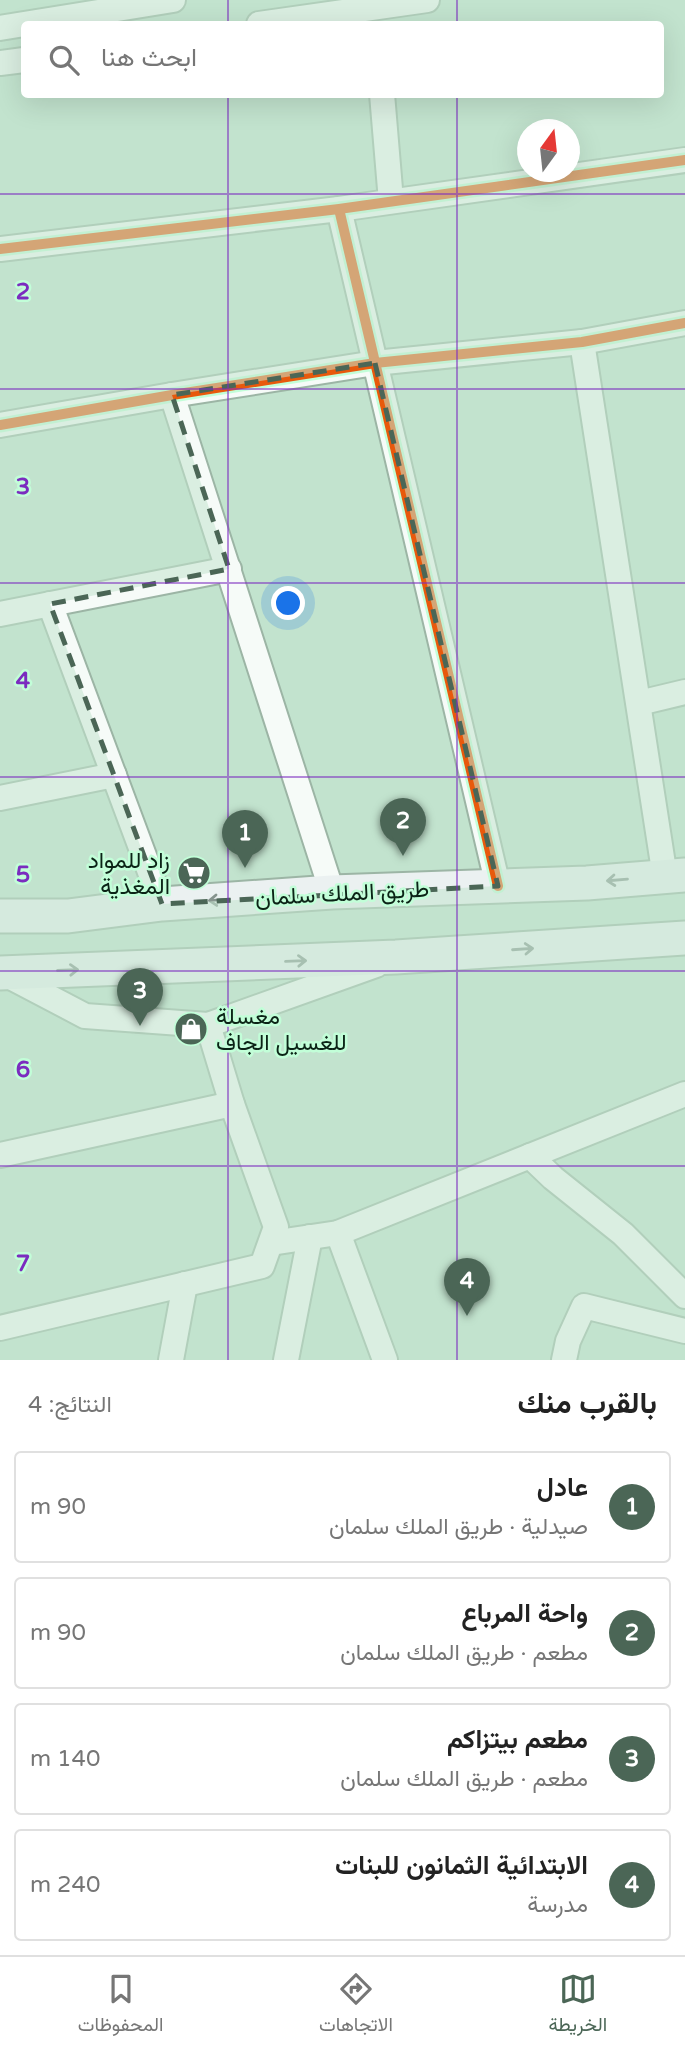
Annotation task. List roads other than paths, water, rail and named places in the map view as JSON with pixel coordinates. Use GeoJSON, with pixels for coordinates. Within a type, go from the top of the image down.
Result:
{"type":"FeatureCollection","features":[{"type":"Feature","properties":{"kind":"main road","name":"طريق الملك سلمان"},"geometry":{"type":"LineString","coordinates":[[0,916],[68,916],[162,904],[332,892],[587,883],[675,876]]}},
{"type":"Feature","properties":{"kind":"main road"},"geometry":{"type":"LineString","coordinates":[[0,904],[68,916]]}},
{"type":"Feature","properties":{"kind":"main road"},"geometry":{"type":"LineString","coordinates":[[0,927],[68,916]]}},
{"type":"Feature","properties":{"kind":"main road"},"geometry":{"type":"LineString","coordinates":[[1,973],[397,957],[685,938]]}},
{"type":"Feature","properties":{"kind":"street"},"geometry":{"type":"LineString","coordinates":[[34,21],[134,3],[173,0]]}},
{"type":"Feature","properties":{"kind":"street"},"geometry":{"type":"LineString","coordinates":[[303,21],[376,16],[427,0]]}},
{"type":"Feature","properties":{"kind":"street"},"geometry":{"type":"LineString","coordinates":[[0,27],[21,23]]}},
{"type":"Feature","properties":{"kind":"street"},"geometry":{"type":"LineString","coordinates":[[0,63],[21,60]]}},
{"type":"Feature","properties":{"kind":"street"},"geometry":{"type":"LineString","coordinates":[[382,98],[391,201]]}},
{"type":"Feature","properties":{"kind":"street"},"geometry":{"type":"LineString","coordinates":[[0,250],[339,209],[685,160]]}},
{"type":"Feature","properties":{"kind":"street"},"geometry":{"type":"LineString","coordinates":[[339,209],[498,886]]}},
{"type":"Feature","properties":{"kind":"street"},"geometry":{"type":"LineString","coordinates":[[0,425],[375,363],[582,342],[685,323]]}},
{"type":"Feature","properties":{"kind":"street"},"geometry":{"type":"LineString","coordinates":[[582,342],[639,703],[675,876]]}},
{"type":"Feature","properties":{"kind":"street"},"geometry":{"type":"LineString","coordinates":[[172,395],[332,892]]}},
{"type":"Feature","properties":{"kind":"street"},"geometry":{"type":"LineString","coordinates":[[0,614],[229,569]]}},
{"type":"Feature","properties":{"kind":"street"},"geometry":{"type":"LineString","coordinates":[[50,604],[162,904]]}},
{"type":"Feature","properties":{"kind":"street"},"geometry":{"type":"LineString","coordinates":[[639,703],[685,692]]}},
{"type":"Feature","properties":{"kind":"street"},"geometry":{"type":"LineString","coordinates":[[0,798],[114,775]]}},
{"type":"Feature","properties":{"kind":"street"},"geometry":{"type":"LineString","coordinates":[[1,973],[85,1016],[208,1026],[397,957]]}},
{"type":"Feature","properties":{"kind":"street"},"geometry":{"type":"LineString","coordinates":[[0,1328],[262,1266],[276,1227],[232,1104],[208,1026]]}},
{"type":"Feature","properties":{"kind":"street"},"geometry":{"type":"LineString","coordinates":[[271,1242],[338,1233],[685,1094]]}},
{"type":"Feature","properties":{"kind":"street"},"geometry":{"type":"LineString","coordinates":[[0,1155],[232,1104]]}},
{"type":"Feature","properties":{"kind":"street"},"geometry":{"type":"LineString","coordinates":[[530,1156],[623,1234],[685,1296]]}},
{"type":"Feature","properties":{"kind":"street"},"geometry":{"type":"LineString","coordinates":[[338,1233],[385,1360]]}},
{"type":"Feature","properties":{"kind":"street"},"geometry":{"type":"LineString","coordinates":[[286,1360],[310,1237]]}},
{"type":"Feature","properties":{"kind":"street"},"geometry":{"type":"LineString","coordinates":[[171,1360],[185,1284]]}},
{"type":"Feature","properties":{"kind":"street"},"geometry":{"type":"LineString","coordinates":[[564,1360],[568,1341],[584,1306],[685,1331]]}},
{"type":"Feature","properties":{"kind":"place","name":"واحة المرباع"},"geometry":{"type":"Point","coordinates":[403,856]}},
{"type":"Feature","properties":{"kind":"place","name":"عادل"},"geometry":{"type":"Point","coordinates":[245,868]}},
{"type":"Feature","properties":{"kind":"place","name":"زاد للمواد المغذية"},"geometry":{"type":"Point","coordinates":[194,873]}},
{"type":"Feature","properties":{"kind":"place","name":"مطعم بيتزاكم"},"geometry":{"type":"Point","coordinates":[140,1026]}},
{"type":"Feature","properties":{"kind":"place","name":"مغسلة للغسيل الجاف"},"geometry":{"type":"Point","coordinates":[191,1029]}},
{"type":"Feature","properties":{"kind":"place","name":"الابتدائية الثمانون للبنات"},"geometry":{"type":"Point","coordinates":[467,1316]}}]}
